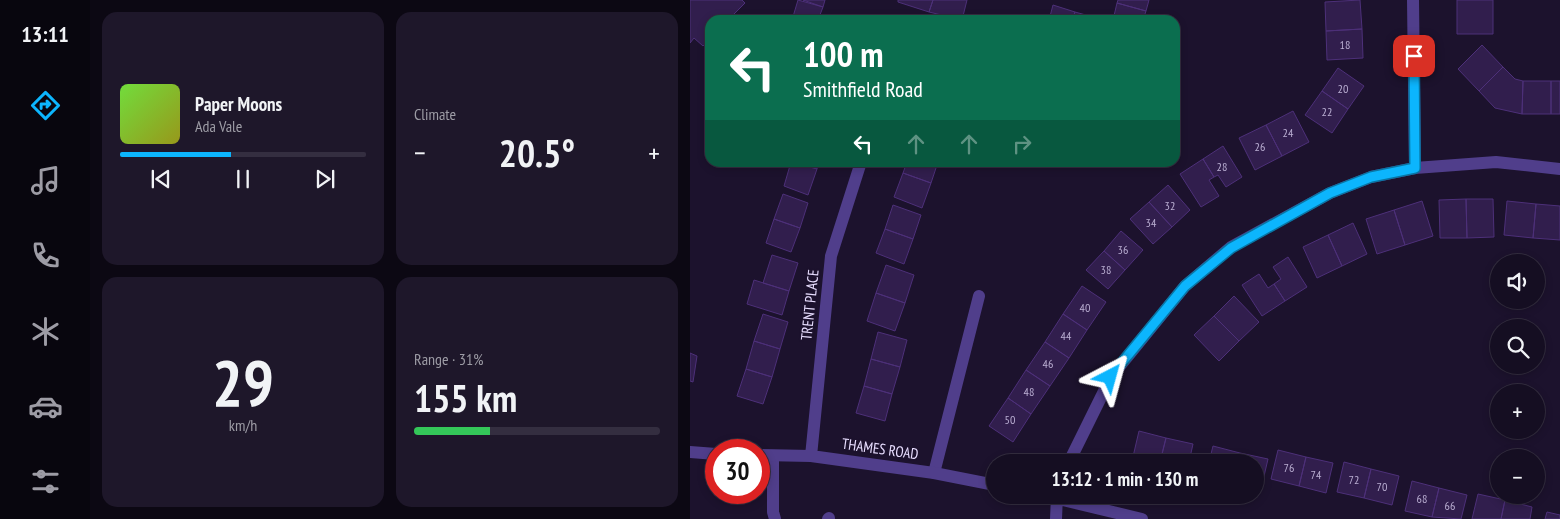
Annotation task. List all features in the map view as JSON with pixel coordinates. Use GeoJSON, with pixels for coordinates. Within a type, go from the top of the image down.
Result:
{"type":"FeatureCollection","features":[{"type":"Feature","properties":{"kind":"street"},"geometry":{"type":"LineString","coordinates":[[1413,0],[1415,168]]}},
{"type":"Feature","properties":{"kind":"street"},"geometry":{"type":"LineString","coordinates":[[1073,454],[1110,377],[1185,286],[1231,248],[1321,198],[1371,177],[1415,168],[1496,162],[1560,169]]}},
{"type":"Feature","properties":{"kind":"street","name":"TRENT PLACE"},"geometry":{"type":"LineString","coordinates":[[811,456],[831,256],[859,167]]}},
{"type":"Feature","properties":{"kind":"street"},"geometry":{"type":"LineString","coordinates":[[934,473],[979,296]]}},
{"type":"Feature","properties":{"kind":"street"},"geometry":{"type":"LineString","coordinates":[[690,452],[705,453]]}},
{"type":"Feature","properties":{"kind":"street","name":"THAMES ROAD"},"geometry":{"type":"LineString","coordinates":[[770,456],[811,456],[934,473],[986,483]]}},
{"type":"Feature","properties":{"kind":"street"},"geometry":{"type":"LineString","coordinates":[[773,456],[773,512],[775,519]]}},
{"type":"Feature","properties":{"kind":"street"},"geometry":{"type":"LineString","coordinates":[[1056,519],[1057,504]]}},
{"type":"Feature","properties":{"kind":"street"},"geometry":{"type":"LineString","coordinates":[[1087,504],[1142,519]]}},
{"type":"Feature","properties":{"kind":"building"},"geometry":{"type":"Polygon","coordinates":[[[690,0],[742,0],[745,3],[733,15],[705,15],[705,44],[703,46],[694,38],[690,43],[690,0]]]}},
{"type":"Feature","properties":{"kind":"building"},"geometry":{"type":"Polygon","coordinates":[[[798,0],[823,7],[820,15],[794,15],[798,0]]]}},
{"type":"Feature","properties":{"kind":"building"},"geometry":{"type":"Polygon","coordinates":[[[803,0],[825,0],[823,7],[803,0]]]}},
{"type":"Feature","properties":{"kind":"building"},"geometry":{"type":"Polygon","coordinates":[[[898,0],[933,0],[929,12],[898,2],[898,0]]]}},
{"type":"Feature","properties":{"kind":"building"},"geometry":{"type":"Polygon","coordinates":[[[933,0],[967,0],[963,15],[941,15],[929,12],[933,0]]]}},
{"type":"Feature","properties":{"kind":"building"},"geometry":{"type":"Polygon","coordinates":[[[1118,0],[1149,0],[1146,11],[1117,3],[1118,0]]]}},
{"type":"Feature","properties":{"kind":"building"},"geometry":{"type":"Polygon","coordinates":[[[1360,0],[1362,29],[1326,31],[1325,2],[1360,0]]]}},
{"type":"Feature","properties":{"kind":"building"},"geometry":{"type":"Polygon","coordinates":[[[1457,0],[1493,0],[1493,34],[1457,34],[1457,0]]]}},
{"type":"Feature","properties":{"kind":"building"},"geometry":{"type":"Polygon","coordinates":[[[1117,3],[1146,11],[1145,15],[1114,15],[1117,3]]]}},
{"type":"Feature","properties":{"kind":"building"},"geometry":{"type":"Polygon","coordinates":[[[1053,5],[1075,12],[1074,15],[1050,15],[1053,5]]]}},
{"type":"Feature","properties":{"kind":"building"},"geometry":{"type":"Polygon","coordinates":[[[1075,12],[1086,15],[1074,15],[1075,12]]]}},
{"type":"Feature","properties":{"kind":"building"},"geometry":{"type":"Polygon","coordinates":[[[1362,29],[1363,58],[1327,60],[1326,31],[1362,29]]]}},
{"type":"Feature","properties":{"kind":"building"},"geometry":{"type":"Polygon","coordinates":[[[1482,45],[1503,67],[1479,91],[1458,69],[1482,45]]]}},
{"type":"Feature","properties":{"kind":"building"},"geometry":{"type":"Polygon","coordinates":[[[1503,67],[1515,79],[1523,81],[1522,114],[1495,108],[1479,91],[1503,67]]]}},
{"type":"Feature","properties":{"kind":"building"},"geometry":{"type":"Polygon","coordinates":[[[1338,68],[1364,86],[1348,109],[1322,91],[1338,68]]]}},
{"type":"Feature","properties":{"kind":"building"},"geometry":{"type":"Polygon","coordinates":[[[1523,81],[1551,81],[1551,114],[1522,114],[1523,81]]]}},
{"type":"Feature","properties":{"kind":"building"},"geometry":{"type":"Polygon","coordinates":[[[1551,81],[1560,81],[1560,114],[1551,114],[1551,81]]]}},
{"type":"Feature","properties":{"kind":"building"},"geometry":{"type":"Polygon","coordinates":[[[1322,91],[1348,109],[1332,133],[1305,115],[1322,91]]]}},
{"type":"Feature","properties":{"kind":"building"},"geometry":{"type":"Polygon","coordinates":[[[1293,111],[1309,142],[1282,156],[1266,125],[1293,111]]]}},
{"type":"Feature","properties":{"kind":"building"},"geometry":{"type":"Polygon","coordinates":[[[1266,125],[1282,156],[1255,170],[1239,138],[1266,125]]]}},
{"type":"Feature","properties":{"kind":"building"},"geometry":{"type":"Polygon","coordinates":[[[1223,146],[1242,177],[1226,187],[1218,175],[1214,177],[1203,159],[1223,146]]]}},
{"type":"Feature","properties":{"kind":"building"},"geometry":{"type":"Polygon","coordinates":[[[1203,159],[1214,177],[1209,180],[1219,196],[1201,207],[1180,174],[1203,159]]]}},
{"type":"Feature","properties":{"kind":"building"},"geometry":{"type":"Polygon","coordinates":[[[790,167],[817,169],[808,195],[784,186],[790,167]]]}},
{"type":"Feature","properties":{"kind":"building"},"geometry":{"type":"Polygon","coordinates":[[[905,167],[936,167],[931,183],[903,173],[905,167]]]}},
{"type":"Feature","properties":{"kind":"building"},"geometry":{"type":"Polygon","coordinates":[[[903,173],[931,183],[922,208],[894,197],[903,173]]]}},
{"type":"Feature","properties":{"kind":"building"},"geometry":{"type":"Polygon","coordinates":[[[1168,185],[1190,210],[1172,227],[1149,202],[1168,185]]]}},
{"type":"Feature","properties":{"kind":"building"},"geometry":{"type":"Polygon","coordinates":[[[783,194],[808,203],[800,228],[774,219],[783,194]]]}},
{"type":"Feature","properties":{"kind":"building"},"geometry":{"type":"Polygon","coordinates":[[[1466,199],[1467,238],[1440,238],[1439,200],[1466,199]]]}},
{"type":"Feature","properties":{"kind":"building"},"geometry":{"type":"Polygon","coordinates":[[[1466,199],[1493,199],[1494,237],[1467,238],[1466,199]]]}},
{"type":"Feature","properties":{"kind":"building"},"geometry":{"type":"Polygon","coordinates":[[[1422,201],[1433,236],[1405,245],[1394,210],[1422,201]]]}},
{"type":"Feature","properties":{"kind":"building"},"geometry":{"type":"Polygon","coordinates":[[[1507,201],[1536,204],[1533,238],[1504,235],[1507,201]]]}},
{"type":"Feature","properties":{"kind":"building"},"geometry":{"type":"Polygon","coordinates":[[[1149,202],[1172,227],[1153,244],[1130,219],[1149,202]]]}},
{"type":"Feature","properties":{"kind":"building"},"geometry":{"type":"Polygon","coordinates":[[[1536,204],[1560,206],[1560,240],[1533,238],[1536,204]]]}},
{"type":"Feature","properties":{"kind":"building"},"geometry":{"type":"Polygon","coordinates":[[[893,205],[921,215],[913,239],[885,229],[893,205]]]}},
{"type":"Feature","properties":{"kind":"building"},"geometry":{"type":"Polygon","coordinates":[[[1394,210],[1405,245],[1377,254],[1366,219],[1394,210]]]}},
{"type":"Feature","properties":{"kind":"building"},"geometry":{"type":"Polygon","coordinates":[[[774,219],[800,228],[791,252],[766,243],[774,219]]]}},
{"type":"Feature","properties":{"kind":"building"},"geometry":{"type":"Polygon","coordinates":[[[1353,223],[1367,254],[1342,266],[1328,235],[1353,223]]]}},
{"type":"Feature","properties":{"kind":"building"},"geometry":{"type":"Polygon","coordinates":[[[885,229],[913,239],[904,264],[876,253],[885,229]]]}},
{"type":"Feature","properties":{"kind":"building"},"geometry":{"type":"Polygon","coordinates":[[[1121,231],[1143,250],[1125,270],[1104,251],[1121,231]]]}},
{"type":"Feature","properties":{"kind":"building"},"geometry":{"type":"Polygon","coordinates":[[[1328,235],[1342,266],[1317,278],[1303,247],[1328,235]]]}},
{"type":"Feature","properties":{"kind":"building"},"geometry":{"type":"Polygon","coordinates":[[[1104,251],[1125,270],[1108,289],[1086,270],[1104,251]]]}},
{"type":"Feature","properties":{"kind":"building"},"geometry":{"type":"Polygon","coordinates":[[[772,255],[798,263],[789,291],[763,283],[772,255]]]}},
{"type":"Feature","properties":{"kind":"building"},"geometry":{"type":"Polygon","coordinates":[[[1288,257],[1307,287],[1285,301],[1274,284],[1281,279],[1273,267],[1288,257]]]}},
{"type":"Feature","properties":{"kind":"building"},"geometry":{"type":"Polygon","coordinates":[[[886,265],[914,275],[905,303],[876,293],[886,265]]]}},
{"type":"Feature","properties":{"kind":"building"},"geometry":{"type":"Polygon","coordinates":[[[1259,274],[1268,288],[1274,284],[1285,301],[1262,316],[1242,285],[1259,274]]]}},
{"type":"Feature","properties":{"kind":"building"},"geometry":{"type":"Polygon","coordinates":[[[754,280],[789,291],[782,315],[747,304],[754,280]]]}},
{"type":"Feature","properties":{"kind":"building"},"geometry":{"type":"Polygon","coordinates":[[[1082,286],[1106,302],[1087,330],[1063,314],[1082,286]]]}},
{"type":"Feature","properties":{"kind":"building"},"geometry":{"type":"Polygon","coordinates":[[[876,293],[905,303],[895,331],[867,321],[876,293]]]}},
{"type":"Feature","properties":{"kind":"building"},"geometry":{"type":"Polygon","coordinates":[[[1234,296],[1259,322],[1239,341],[1214,316],[1234,296]]]}},
{"type":"Feature","properties":{"kind":"building"},"geometry":{"type":"Polygon","coordinates":[[[763,314],[788,322],[780,349],[754,341],[763,314]]]}},
{"type":"Feature","properties":{"kind":"building"},"geometry":{"type":"Polygon","coordinates":[[[1063,314],[1087,330],[1069,358],[1045,342],[1063,314]]]}},
{"type":"Feature","properties":{"kind":"building"},"geometry":{"type":"Polygon","coordinates":[[[1214,316],[1239,341],[1219,361],[1194,335],[1214,316]]]}},
{"type":"Feature","properties":{"kind":"building"},"geometry":{"type":"Polygon","coordinates":[[[878,332],[907,340],[900,367],[871,359],[878,332]]]}},
{"type":"Feature","properties":{"kind":"building"},"geometry":{"type":"Polygon","coordinates":[[[754,341],[780,349],[772,377],[746,369],[754,341]]]}},
{"type":"Feature","properties":{"kind":"building"},"geometry":{"type":"Polygon","coordinates":[[[1045,342],[1069,358],[1050,386],[1026,370],[1045,342]]]}},
{"type":"Feature","properties":{"kind":"building"},"geometry":{"type":"Polygon","coordinates":[[[690,353],[697,356],[693,382],[690,381],[690,353]]]}},
{"type":"Feature","properties":{"kind":"building"},"geometry":{"type":"Polygon","coordinates":[[[871,359],[900,367],[892,394],[864,386],[871,359]]]}},
{"type":"Feature","properties":{"kind":"building"},"geometry":{"type":"Polygon","coordinates":[[[746,369],[772,377],[763,404],[737,396],[746,369]]]}},
{"type":"Feature","properties":{"kind":"building"},"geometry":{"type":"Polygon","coordinates":[[[1026,370],[1050,386],[1031,414],[1008,398],[1026,370]]]}},
{"type":"Feature","properties":{"kind":"building"},"geometry":{"type":"Polygon","coordinates":[[[864,386],[892,394],[885,421],[856,413],[864,386]]]}},
{"type":"Feature","properties":{"kind":"building"},"geometry":{"type":"Polygon","coordinates":[[[1008,398],[1031,414],[1013,442],[989,426],[1008,398]]]}},
{"type":"Feature","properties":{"kind":"building"},"geometry":{"type":"Polygon","coordinates":[[[1139,431],[1166,438],[1162,454],[1134,454],[1139,431]]]}},
{"type":"Feature","properties":{"kind":"building"},"geometry":{"type":"Polygon","coordinates":[[[1166,438],[1193,444],[1191,454],[1162,454],[1166,438]]]}},
{"type":"Feature","properties":{"kind":"building"},"geometry":{"type":"Polygon","coordinates":[[[1213,446],[1240,453],[1240,454],[1211,454],[1213,446]]]}},
{"type":"Feature","properties":{"kind":"building"},"geometry":{"type":"Polygon","coordinates":[[[1278,450],[1306,457],[1299,486],[1271,479],[1278,450]]]}},
{"type":"Feature","properties":{"kind":"building"},"geometry":{"type":"Polygon","coordinates":[[[1306,457],[1333,463],[1326,493],[1299,486],[1306,457]]]}},
{"type":"Feature","properties":{"kind":"building"},"geometry":{"type":"Polygon","coordinates":[[[1264,458],[1268,459],[1264,476],[1264,458]]]}},
{"type":"Feature","properties":{"kind":"building"},"geometry":{"type":"Polygon","coordinates":[[[1344,462],[1371,469],[1364,498],[1337,492],[1344,462]]]}},
{"type":"Feature","properties":{"kind":"building"},"geometry":{"type":"Polygon","coordinates":[[[1371,469],[1399,476],[1392,505],[1364,498],[1371,469]]]}},
{"type":"Feature","properties":{"kind":"building"},"geometry":{"type":"Polygon","coordinates":[[[1412,481],[1439,488],[1432,517],[1405,511],[1412,481]]]}},
{"type":"Feature","properties":{"kind":"building"},"geometry":{"type":"Polygon","coordinates":[[[1439,488],[1467,495],[1461,519],[1432,517],[1439,488]]]}},
{"type":"Feature","properties":{"kind":"building"},"geometry":{"type":"Polygon","coordinates":[[[1478,494],[1490,497],[1490,504],[1504,504],[1501,519],[1472,519],[1478,494]]]}},
{"type":"Feature","properties":{"kind":"building"},"geometry":{"type":"Polygon","coordinates":[[[1504,504],[1520,504],[1532,507],[1530,519],[1501,519],[1504,504]]]}},
{"type":"Feature","properties":{"kind":"building"},"geometry":{"type":"Polygon","coordinates":[[[1547,512],[1560,515],[1560,519],[1545,519],[1547,512]]]}},
{"type":"Feature","properties":{"kind":"route"},"geometry":{"type":"LineString","coordinates":[[1110,377],[1185,286],[1231,248],[1268,225],[1330,193],[1371,177],[1415,168],[1414,56]]}}]}
